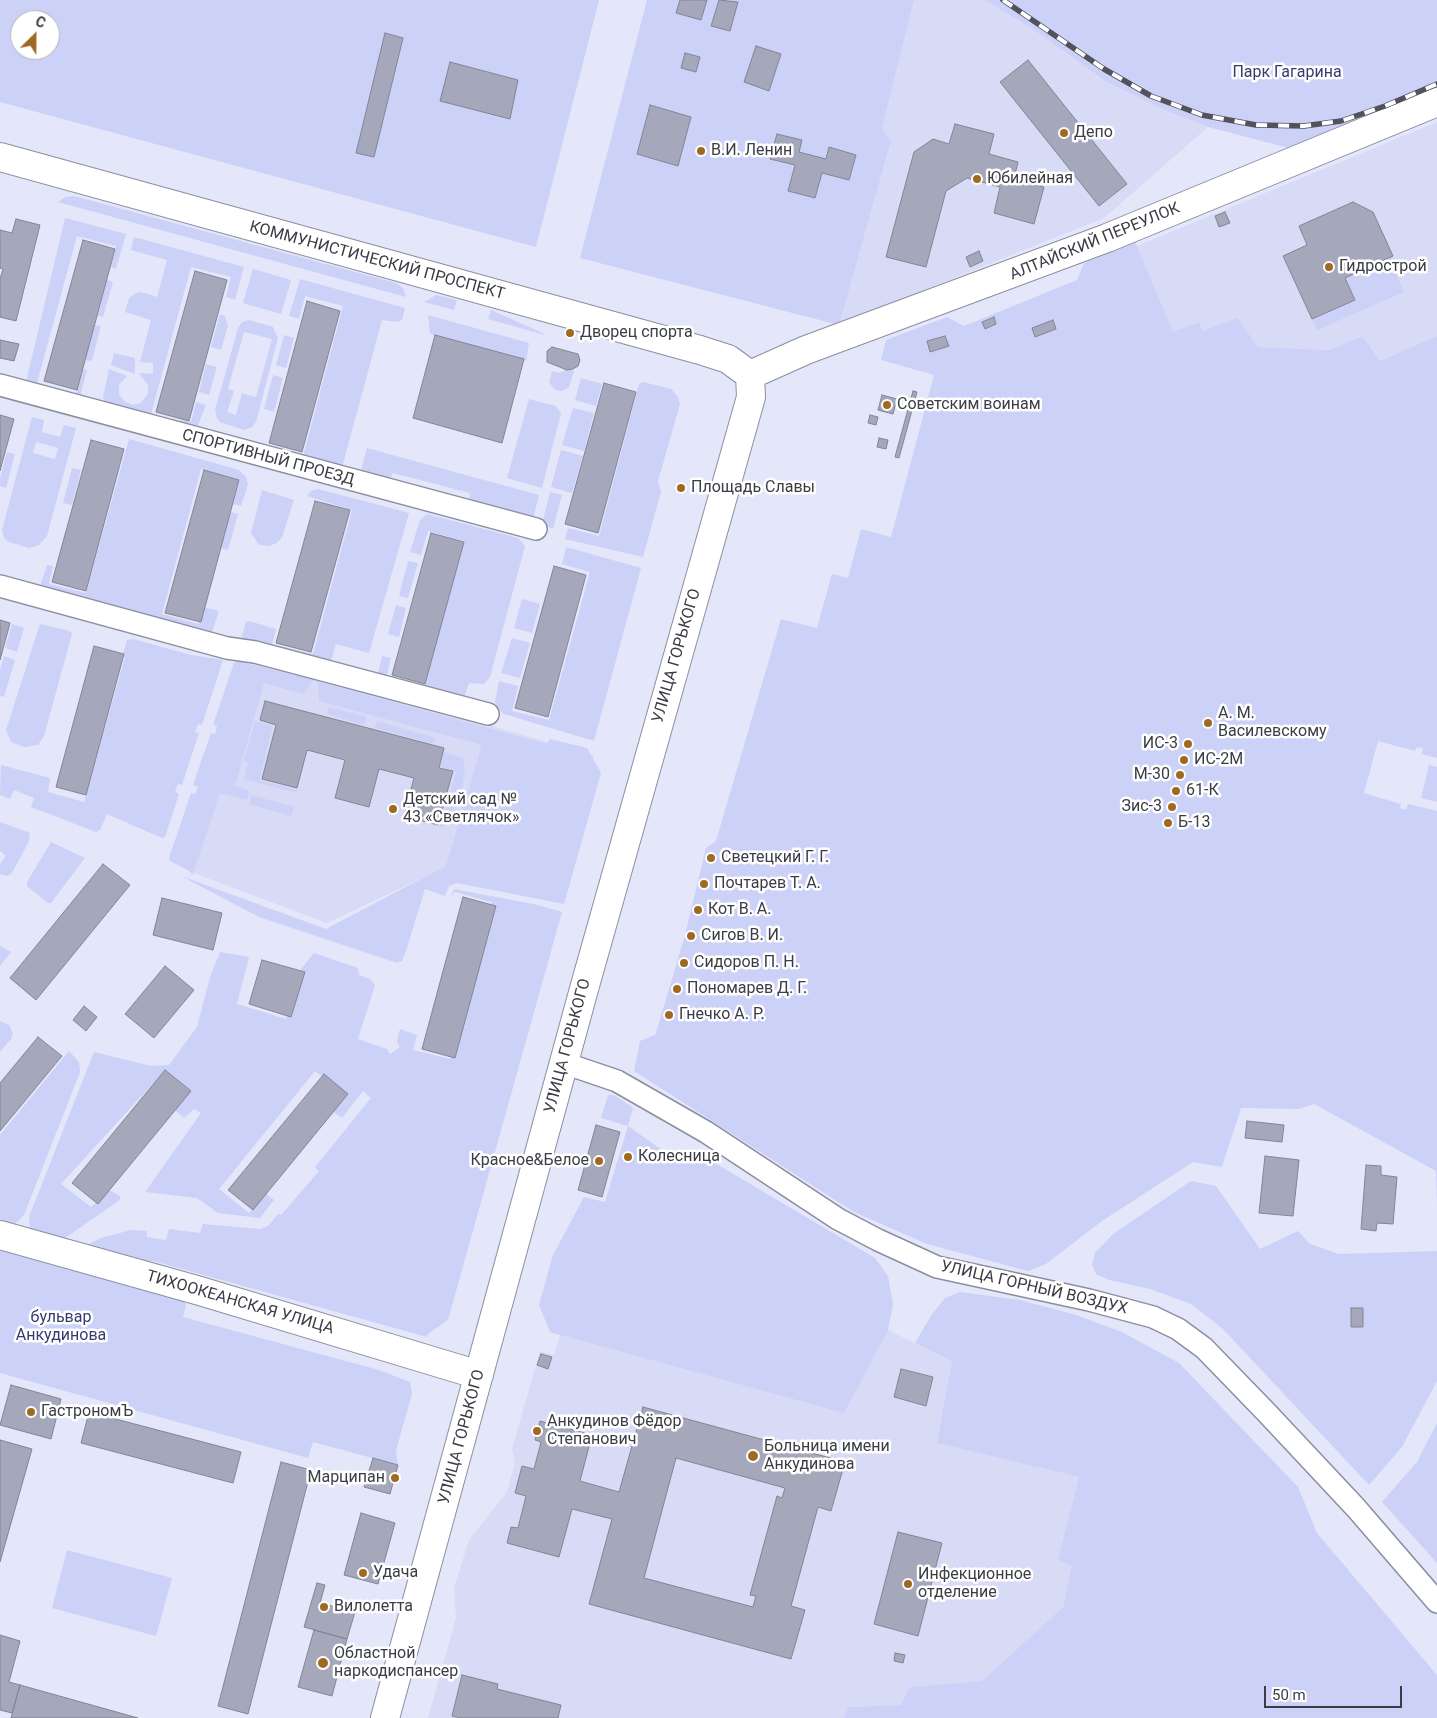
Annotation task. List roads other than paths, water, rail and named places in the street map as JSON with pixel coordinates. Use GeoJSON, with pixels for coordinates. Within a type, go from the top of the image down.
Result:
{"type":"FeatureCollection","features":[{"type":"Feature","properties":{"kind":"main road","name":"АЛТАЙСКИЙ ПЕРЕУЛОК"},"geometry":{"type":"LineString","coordinates":[[750,375],[806,350],[1107,238],[1437,102]]}},
{"type":"Feature","properties":{"kind":"main road","name":"КОММУНИСТИЧЕСКИЙ ПРОСПЕКТ"},"geometry":{"type":"LineString","coordinates":[[0,157],[728,358],[750,375]]}},
{"type":"Feature","properties":{"kind":"main road","name":"УЛИЦА ГОРЬКОГО"},"geometry":{"type":"LineString","coordinates":[[385,1718],[564,1063],[751,397],[750,375]]}},
{"type":"Feature","properties":{"kind":"main road","name":"ТИХООКЕАНСКАЯ УЛИЦА"},"geometry":{"type":"LineString","coordinates":[[0,1236],[200,1290],[479,1374]]}},
{"type":"Feature","properties":{"kind":"street","name":"СПОРТИВНЫЙ ПРОЕЗД"},"geometry":{"type":"LineString","coordinates":[[0,385],[536,529]]}},
{"type":"Feature","properties":{"kind":"street"},"geometry":{"type":"LineString","coordinates":[[0,586],[226,648],[255,652],[488,714]]}},
{"type":"Feature","properties":{"kind":"street","name":"УЛИЦА ГОРНЫЙ ВОЗДУХ"},"geometry":{"type":"LineString","coordinates":[[564,1063],[617,1081],[706,1132],[838,1219],[937,1267],[1089,1300],[1153,1317],[1178,1329],[1204,1348],[1267,1413],[1356,1508],[1437,1602]]}},
{"type":"Feature","properties":{"kind":"railway"},"geometry":{"type":"LineString","coordinates":[[1003,0],[1104,69],[1151,96],[1202,115],[1256,125],[1304,126],[1341,121],[1385,106],[1437,84]]}},
{"type":"Feature","properties":{"kind":"place","name":"Депо"},"geometry":{"type":"Point","coordinates":[1064,133]}},
{"type":"Feature","properties":{"kind":"place","name":"В.И. Ленин"},"geometry":{"type":"Point","coordinates":[701,151]}},
{"type":"Feature","properties":{"kind":"place","name":"Юбилейная"},"geometry":{"type":"Point","coordinates":[977,179]}},
{"type":"Feature","properties":{"kind":"place","name":"Гидрострой"},"geometry":{"type":"Point","coordinates":[1329,267]}},
{"type":"Feature","properties":{"kind":"place","name":"Дворец спорта"},"geometry":{"type":"Point","coordinates":[570,333]}},
{"type":"Feature","properties":{"kind":"place","name":"Советским воинам"},"geometry":{"type":"Point","coordinates":[887,405]}},
{"type":"Feature","properties":{"kind":"place","name":"Площадь Славы"},"geometry":{"type":"Point","coordinates":[681,488]}},
{"type":"Feature","properties":{"kind":"place","name":"А. М. Василевскому"},"geometry":{"type":"Point","coordinates":[1208,723]}},
{"type":"Feature","properties":{"kind":"place","name":"ИС-3"},"geometry":{"type":"Point","coordinates":[1188,744]}},
{"type":"Feature","properties":{"kind":"place","name":"ИС-2М"},"geometry":{"type":"Point","coordinates":[1184,760]}},
{"type":"Feature","properties":{"kind":"place","name":"М-30"},"geometry":{"type":"Point","coordinates":[1180,775]}},
{"type":"Feature","properties":{"kind":"place","name":"61-К"},"geometry":{"type":"Point","coordinates":[1176,791]}},
{"type":"Feature","properties":{"kind":"place","name":"Зис-3"},"geometry":{"type":"Point","coordinates":[1172,807]}},
{"type":"Feature","properties":{"kind":"place","name":"Детский сад № 43 «Светлячок»"},"geometry":{"type":"Point","coordinates":[393,809]}},
{"type":"Feature","properties":{"kind":"place","name":"Б-13"},"geometry":{"type":"Point","coordinates":[1168,823]}},
{"type":"Feature","properties":{"kind":"place","name":"Светецкий Г. Г."},"geometry":{"type":"Point","coordinates":[711,858]}},
{"type":"Feature","properties":{"kind":"place","name":"Почтарев Т. А."},"geometry":{"type":"Point","coordinates":[704,884]}},
{"type":"Feature","properties":{"kind":"place","name":"Кот В. А."},"geometry":{"type":"Point","coordinates":[698,910]}},
{"type":"Feature","properties":{"kind":"place","name":"Сигов В. И."},"geometry":{"type":"Point","coordinates":[691,936]}},
{"type":"Feature","properties":{"kind":"place","name":"Сидоров П. Н."},"geometry":{"type":"Point","coordinates":[684,963]}},
{"type":"Feature","properties":{"kind":"place","name":"Пономарев Д. Г."},"geometry":{"type":"Point","coordinates":[677,989]}},
{"type":"Feature","properties":{"kind":"place","name":"Гнечко А. Р."},"geometry":{"type":"Point","coordinates":[669,1015]}},
{"type":"Feature","properties":{"kind":"place","name":"Колесница"},"geometry":{"type":"Point","coordinates":[628,1157]}},
{"type":"Feature","properties":{"kind":"place","name":"Красное&Белое"},"geometry":{"type":"Point","coordinates":[599,1161]}},
{"type":"Feature","properties":{"kind":"place","name":"ГастрономЪ"},"geometry":{"type":"Point","coordinates":[31,1412]}},
{"type":"Feature","properties":{"kind":"place","name":"Анкудинов Фёдор Степанович"},"geometry":{"type":"Point","coordinates":[537,1431]}},
{"type":"Feature","properties":{"kind":"place","name":"Больница имени Анкудинова"},"geometry":{"type":"Point","coordinates":[753,1456]}},
{"type":"Feature","properties":{"kind":"place","name":"Марципан"},"geometry":{"type":"Point","coordinates":[395,1478]}},
{"type":"Feature","properties":{"kind":"place","name":"Удача"},"geometry":{"type":"Point","coordinates":[363,1573]}},
{"type":"Feature","properties":{"kind":"place","name":"Инфекционное отделение"},"geometry":{"type":"Point","coordinates":[908,1584]}},
{"type":"Feature","properties":{"kind":"place","name":"Вилолетта"},"geometry":{"type":"Point","coordinates":[324,1607]}},
{"type":"Feature","properties":{"kind":"place","name":"Областной наркодиспансер"},"geometry":{"type":"Point","coordinates":[323,1663]}},
{"type":"Feature","properties":{"kind":"park label","name":"Парк Гагарина"},"geometry":{"type":"Point","coordinates":[1287,73]}},
{"type":"Feature","properties":{"kind":"park label","name":"бульвар Анкудинова"},"geometry":{"type":"Point","coordinates":[61,1327]}}]}
